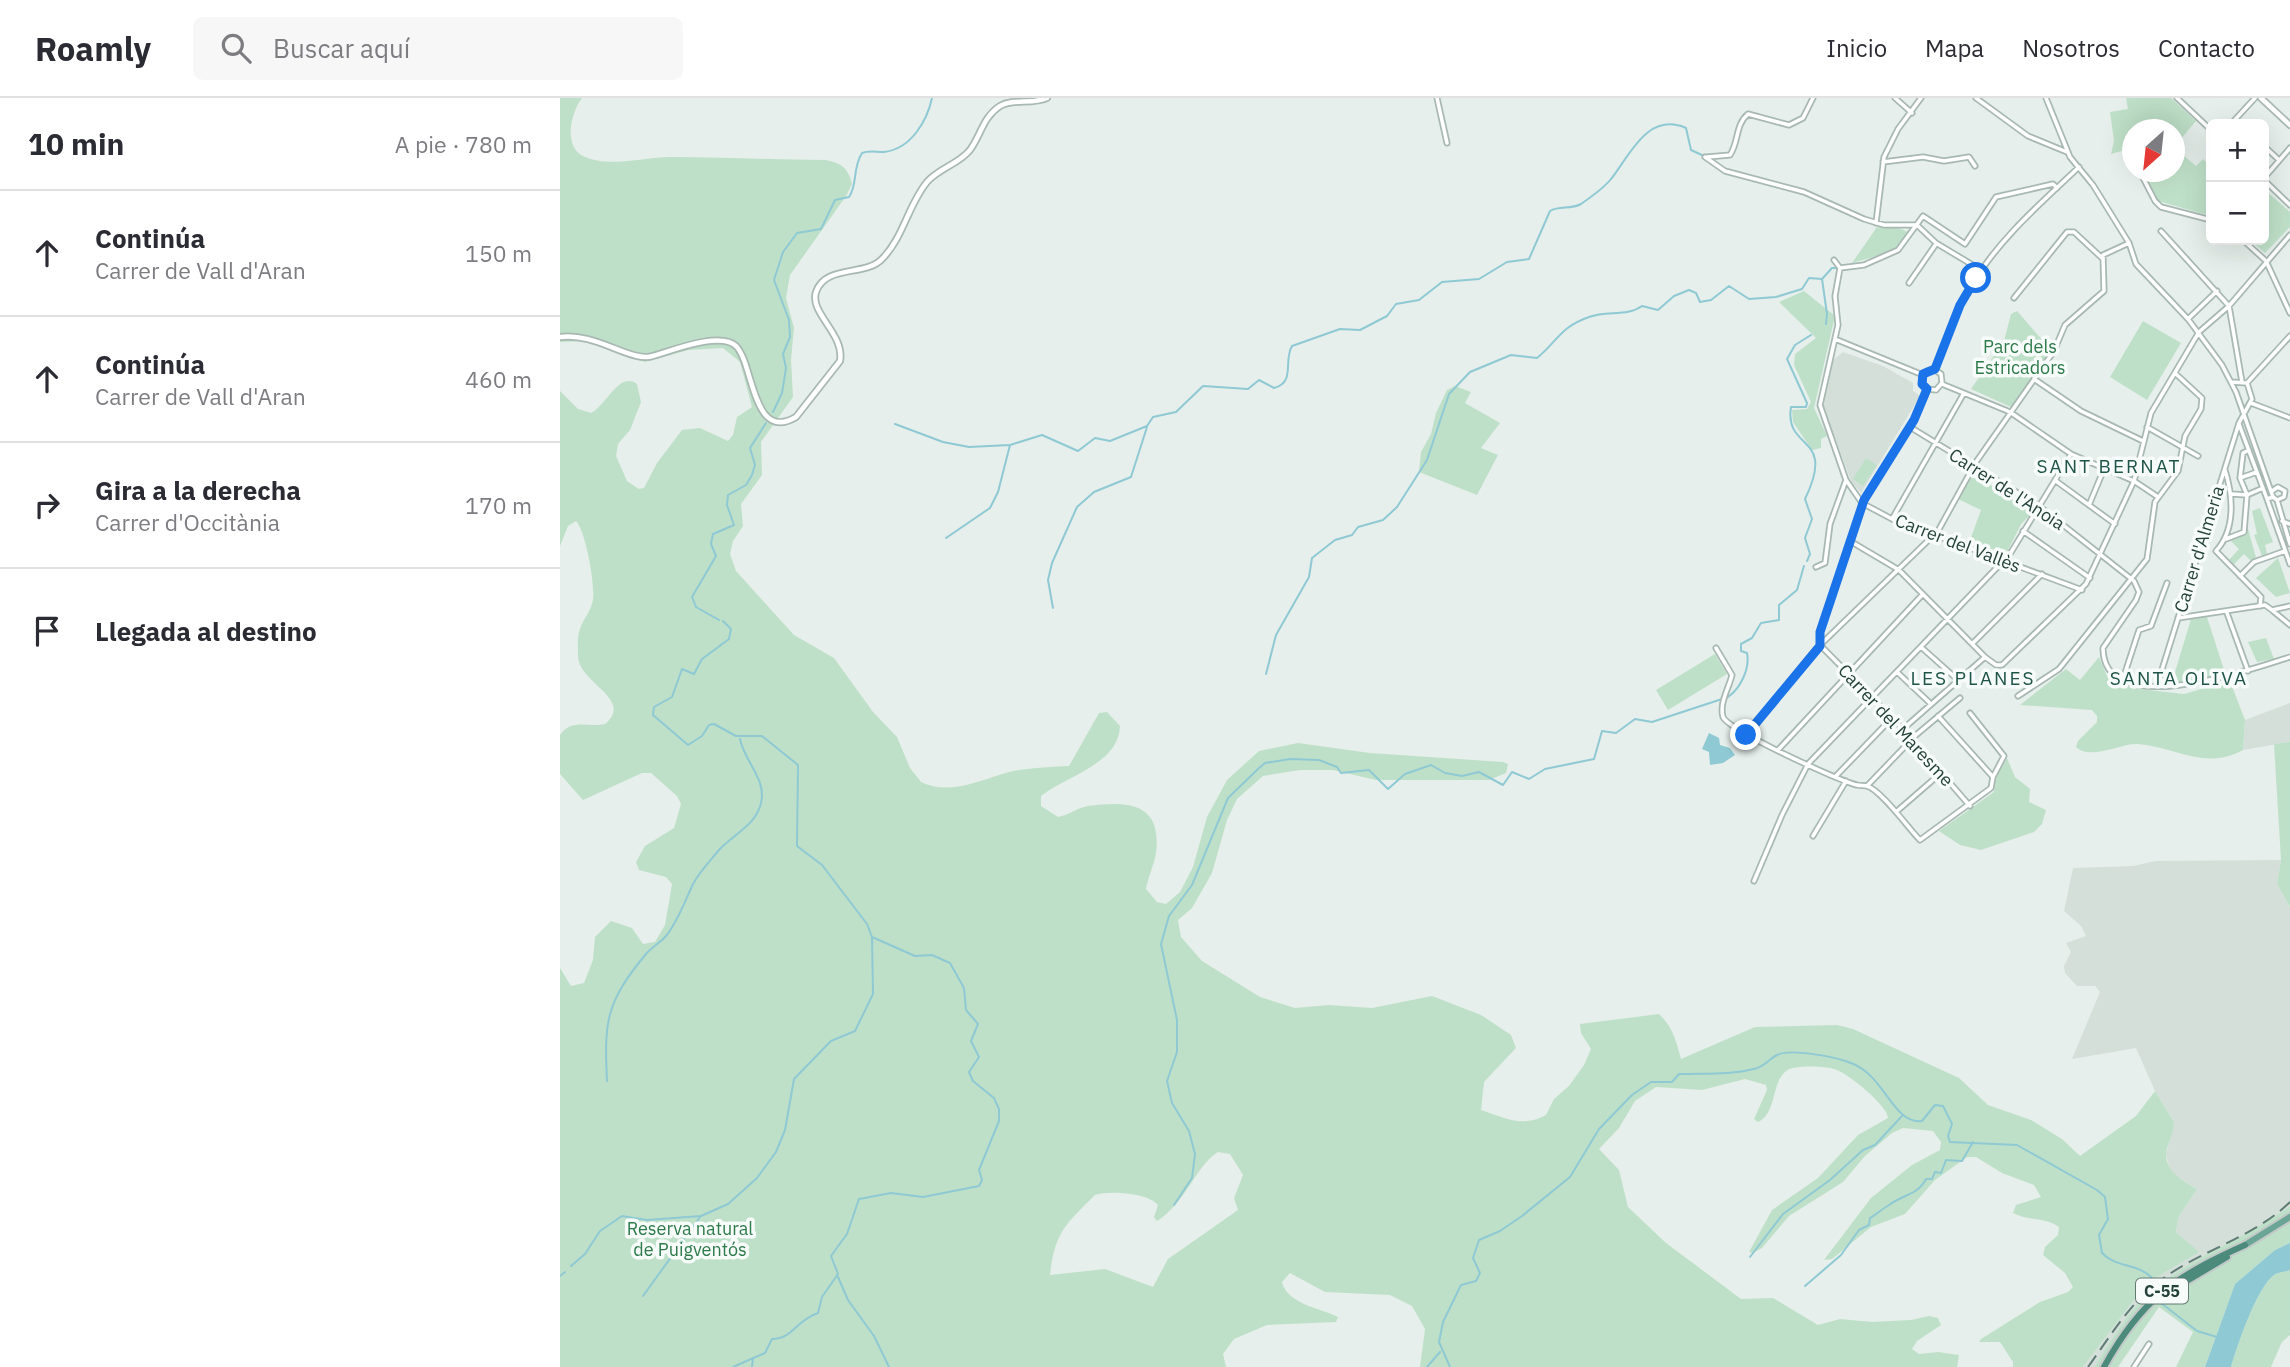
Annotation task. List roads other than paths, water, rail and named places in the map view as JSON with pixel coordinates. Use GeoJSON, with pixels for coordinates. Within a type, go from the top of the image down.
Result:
{"type":"FeatureCollection","features":[{"type":"Feature","properties":{"kind":"highway","name":"C-55"},"geometry":{"type":"LineString","coordinates":[[2106,1367],[2134,1325],[2154,1303],[2180,1283],[2245,1245]]}},
{"type":"Feature","properties":{"kind":"main road","name":"C-55"},"geometry":{"type":"LineString","coordinates":[[2245,1245],[2290,1217]]}},
{"type":"Feature","properties":{"kind":"street"},"geometry":{"type":"LineString","coordinates":[[560,337],[588,337],[641,357],[689,344],[719,341],[731,343],[737,347],[745,361],[761,409],[775,419],[788,421],[796,417],[840,361],[841,350],[836,338],[816,305],[815,295],[819,286],[836,274],[878,263],[889,252],[927,182],[941,169],[965,155],[986,119],[998,107],[1047,98]]}},
{"type":"Feature","properties":{"kind":"street"},"geometry":{"type":"LineString","coordinates":[[1437,98],[1447,143]]}},
{"type":"Feature","properties":{"kind":"street"},"geometry":{"type":"LineString","coordinates":[[1813,98],[1803,118],[1789,125],[1748,114],[1741,122],[1737,142],[1730,155],[1705,157],[1725,171],[1804,192],[1876,223],[1916,225],[1936,243],[1981,270]]}},
{"type":"Feature","properties":{"kind":"street"},"geometry":{"type":"LineString","coordinates":[[1895,98],[1912,113]]}},
{"type":"Feature","properties":{"kind":"street"},"geometry":{"type":"LineString","coordinates":[[1876,223],[1883,162],[1888,148],[1921,98]]}},
{"type":"Feature","properties":{"kind":"street"},"geometry":{"type":"LineString","coordinates":[[1976,98],[2028,136],[2067,152]]}},
{"type":"Feature","properties":{"kind":"street"},"geometry":{"type":"LineString","coordinates":[[2046,98],[2067,152],[2129,243],[2136,264],[2199,332],[2231,382],[2290,544]]}},
{"type":"Feature","properties":{"kind":"street"},"geometry":{"type":"LineString","coordinates":[[2238,119],[2255,98]]}},
{"type":"Feature","properties":{"kind":"street"},"geometry":{"type":"LineString","coordinates":[[2261,98],[2290,125]]}},
{"type":"Feature","properties":{"kind":"street"},"geometry":{"type":"LineString","coordinates":[[2180,99],[2206,125]]}},
{"type":"Feature","properties":{"kind":"street"},"geometry":{"type":"LineString","coordinates":[[2269,173],[2290,148]]}},
{"type":"Feature","properties":{"kind":"street"},"geometry":{"type":"LineString","coordinates":[[2269,151],[2279,160]]}},
{"type":"Feature","properties":{"kind":"street"},"geometry":{"type":"LineString","coordinates":[[1883,162],[1923,157],[1944,161],[1969,157],[1975,166]]}},
{"type":"Feature","properties":{"kind":"street"},"geometry":{"type":"LineString","coordinates":[[1935,369],[1960,305],[1981,270],[2015,228],[2079,167]]}},
{"type":"Feature","properties":{"kind":"street"},"geometry":{"type":"LineString","coordinates":[[2145,182],[2161,207],[2206,219]]}},
{"type":"Feature","properties":{"kind":"street"},"geometry":{"type":"LineString","coordinates":[[2267,182],[2290,205]]}},
{"type":"Feature","properties":{"kind":"street"},"geometry":{"type":"LineString","coordinates":[[1834,260],[1840,268],[1864,265],[1898,250],[1923,216],[1964,245],[1996,197],[2053,184],[2057,188]]}},
{"type":"Feature","properties":{"kind":"street"},"geometry":{"type":"LineString","coordinates":[[2161,231],[2229,306],[2244,383],[2252,394],[2251,403],[2290,418]]}},
{"type":"Feature","properties":{"kind":"street"},"geometry":{"type":"LineString","coordinates":[[2014,298],[2067,232],[2074,232],[2102,258]]}},
{"type":"Feature","properties":{"kind":"street"},"geometry":{"type":"LineString","coordinates":[[1850,541],[1899,570],[1986,657],[1999,666],[2082,590],[2102,553],[2134,481],[2151,413],[2199,332],[2229,306],[2290,235]]}},
{"type":"Feature","properties":{"kind":"street"},"geometry":{"type":"LineString","coordinates":[[1909,283],[1936,243]]}},
{"type":"Feature","properties":{"kind":"street"},"geometry":{"type":"LineString","coordinates":[[1746,735],[1820,646],[1935,535],[1973,466],[2057,346],[2065,325],[2104,291],[2102,258],[2106,253],[2129,243]]}},
{"type":"Feature","properties":{"kind":"street"},"geometry":{"type":"LineString","coordinates":[[2248,245],[2266,261],[2290,313]]}},
{"type":"Feature","properties":{"kind":"street","name":"Carrer del Vallès"},"geometry":{"type":"LineString","coordinates":[[1840,268],[1835,296],[1839,320],[1819,401],[1846,480],[1862,503],[1892,519],[2082,590]]}},
{"type":"Feature","properties":{"kind":"street"},"geometry":{"type":"LineString","coordinates":[[2188,319],[2218,291]]}},
{"type":"Feature","properties":{"kind":"street"},"geometry":{"type":"LineString","coordinates":[[2244,383],[2290,336]]}},
{"type":"Feature","properties":{"kind":"street"},"geometry":{"type":"LineString","coordinates":[[1835,339],[1923,375]]}},
{"type":"Feature","properties":{"kind":"street"},"geometry":{"type":"LineString","coordinates":[[1935,369],[1941,374],[1942,384],[1936,390],[1927,389],[1922,384],[1923,375],[1927,370],[1935,369]]}},
{"type":"Feature","properties":{"kind":"street"},"geometry":{"type":"LineString","coordinates":[[2018,696],[2045,681],[2065,663],[2147,559],[2151,518],[2158,497],[2178,471],[2185,436],[2201,409],[2202,398],[2176,373]]}},
{"type":"Feature","properties":{"kind":"street"},"geometry":{"type":"LineString","coordinates":[[2034,379],[2081,411],[2143,441]]}},
{"type":"Feature","properties":{"kind":"street"},"geometry":{"type":"LineString","coordinates":[[2231,382],[2244,383]]}},
{"type":"Feature","properties":{"kind":"street"},"geometry":{"type":"LineString","coordinates":[[1942,384],[2010,412],[2071,454],[2134,481],[2158,497]]}},
{"type":"Feature","properties":{"kind":"street"},"geometry":{"type":"LineString","coordinates":[[1820,646],[1819,636],[1862,503],[1910,427],[1927,389]]}},
{"type":"Feature","properties":{"kind":"street"},"geometry":{"type":"LineString","coordinates":[[1892,519],[1964,393]]}},
{"type":"Feature","properties":{"kind":"street","name":"Carrer d'Almeria"},"geometry":{"type":"LineString","coordinates":[[2163,686],[2160,676],[2178,618],[2239,423],[2251,403]]}},
{"type":"Feature","properties":{"kind":"street"},"geometry":{"type":"LineString","coordinates":[[2239,423],[2290,564]]}},
{"type":"Feature","properties":{"kind":"street","name":"Carrer de l'Anoia"},"geometry":{"type":"LineString","coordinates":[[1910,427],[2039,506],[2132,578]]}},
{"type":"Feature","properties":{"kind":"street"},"geometry":{"type":"LineString","coordinates":[[2147,427],[2198,456]]}},
{"type":"Feature","properties":{"kind":"street"},"geometry":{"type":"LineString","coordinates":[[2249,450],[2243,453],[2240,478],[2247,495],[2244,532],[2227,539],[2216,551],[2261,597],[2260,606]]}},
{"type":"Feature","properties":{"kind":"street"},"geometry":{"type":"LineString","coordinates":[[1754,881],[1782,815],[1808,764],[2004,560],[2071,454]]}},
{"type":"Feature","properties":{"kind":"street"},"geometry":{"type":"LineString","coordinates":[[2225,467],[2232,494],[2227,539]]}},
{"type":"Feature","properties":{"kind":"street"},"geometry":{"type":"LineString","coordinates":[[2089,505],[2104,469]]}},
{"type":"Feature","properties":{"kind":"street"},"geometry":{"type":"LineString","coordinates":[[2240,478],[2257,472]]}},
{"type":"Feature","properties":{"kind":"street"},"geometry":{"type":"LineString","coordinates":[[2265,475],[2285,493],[2283,498],[2274,496],[2267,499]]}},
{"type":"Feature","properties":{"kind":"street"},"geometry":{"type":"LineString","coordinates":[[1816,567],[1825,563],[1830,524],[1846,480]]}},
{"type":"Feature","properties":{"kind":"street"},"geometry":{"type":"LineString","coordinates":[[2056,481],[2115,524]]}},
{"type":"Feature","properties":{"kind":"street"},"geometry":{"type":"LineString","coordinates":[[2274,496],[2277,487]]}},
{"type":"Feature","properties":{"kind":"street"},"geometry":{"type":"LineString","coordinates":[[2232,494],[2247,495],[2263,488]]}},
{"type":"Feature","properties":{"kind":"street"},"geometry":{"type":"LineString","coordinates":[[2282,521],[2290,524]]}},
{"type":"Feature","properties":{"kind":"street"},"geometry":{"type":"LineString","coordinates":[[2022,530],[2090,578]]}},
{"type":"Feature","properties":{"kind":"street"},"geometry":{"type":"LineString","coordinates":[[2240,576],[2254,562],[2286,551]]}},
{"type":"Feature","properties":{"kind":"street"},"geometry":{"type":"LineString","coordinates":[[1973,643],[2042,575]]}},
{"type":"Feature","properties":{"kind":"street"},"geometry":{"type":"LineString","coordinates":[[2132,578],[2139,592],[2103,648],[2109,672],[2123,679],[2181,688],[2290,657]]}},
{"type":"Feature","properties":{"kind":"street"},"geometry":{"type":"LineString","coordinates":[[2123,679],[2139,630],[2151,626],[2167,583]]}},
{"type":"Feature","properties":{"kind":"street"},"geometry":{"type":"LineString","coordinates":[[1778,750],[1923,594]]}},
{"type":"Feature","properties":{"kind":"street"},"geometry":{"type":"LineString","coordinates":[[2178,618],[2227,613],[2260,606],[2272,610],[2290,625]]}},
{"type":"Feature","properties":{"kind":"street"},"geometry":{"type":"LineString","coordinates":[[2272,610],[2290,606]]}},
{"type":"Feature","properties":{"kind":"street"},"geometry":{"type":"LineString","coordinates":[[2227,613],[2248,671]]}},
{"type":"Feature","properties":{"kind":"street","name":"Carrer del Maresme"},"geometry":{"type":"LineString","coordinates":[[1820,646],[1903,729],[1970,806]]}},
{"type":"Feature","properties":{"kind":"street"},"geometry":{"type":"LineString","coordinates":[[1921,647],[1958,680]]}},
{"type":"Feature","properties":{"kind":"street"},"geometry":{"type":"LineString","coordinates":[[1716,648],[1732,675],[1725,695],[1724,719],[1746,735],[1835,777],[1867,786],[1896,812],[1920,840],[1990,791],[1993,777],[2004,756],[1970,713]]}},
{"type":"Feature","properties":{"kind":"street"},"geometry":{"type":"LineString","coordinates":[[1903,729],[1986,657]]}},
{"type":"Feature","properties":{"kind":"street"},"geometry":{"type":"LineString","coordinates":[[1897,672],[1931,704]]}},
{"type":"Feature","properties":{"kind":"street"},"geometry":{"type":"LineString","coordinates":[[1867,786],[1912,740],[1959,698]]}},
{"type":"Feature","properties":{"kind":"street"},"geometry":{"type":"LineString","coordinates":[[1938,716],[1993,777]]}},
{"type":"Feature","properties":{"kind":"street"},"geometry":{"type":"LineString","coordinates":[[1835,777],[1892,718]]}},
{"type":"Feature","properties":{"kind":"street"},"geometry":{"type":"LineString","coordinates":[[1896,812],[1941,773]]}},
{"type":"Feature","properties":{"kind":"street"},"geometry":{"type":"LineString","coordinates":[[1813,836],[1846,781]]}},
{"type":"Feature","properties":{"kind":"street"},"geometry":{"type":"LineString","coordinates":[[2134,1367],[2149,1344]]}},
{"type":"Feature","properties":{"kind":"water"},"geometry":{"type":"Polygon","coordinates":[[[1709,733],[1719,738],[1720,745],[1730,748],[1735,755],[1723,763],[1710,765],[1709,752],[1702,749],[1709,733]]]}},
{"type":"Feature","properties":{"kind":"water"},"geometry":{"type":"Polygon","coordinates":[[[2290,1243],[2290,1270],[2275,1274],[2261,1291],[2248,1318],[2231,1367],[2205,1367],[2235,1284],[2275,1250],[2290,1243]]]}},
{"type":"Feature","properties":{"kind":"waterway"},"geometry":{"type":"LineString","coordinates":[[773,412],[782,393],[786,368],[783,354],[790,337],[789,320],[774,280],[783,252],[797,233],[821,229],[835,200],[849,197],[862,153],[894,150],[910,140],[922,124],[932,98]]}},
{"type":"Feature","properties":{"kind":"waterway"},"geometry":{"type":"LineString","coordinates":[[895,424],[943,442],[969,447],[1010,445],[1042,435],[1078,451],[1095,438],[1110,441],[1147,426],[1153,417],[1176,412],[1203,386],[1248,389],[1259,380],[1274,388],[1285,381],[1292,346],[1340,329],[1360,330],[1387,316],[1396,304],[1419,300],[1442,282],[1479,279],[1507,262],[1529,259],[1550,211],[1577,206],[1597,192],[1650,131],[1672,124],[1686,128],[1691,150],[1704,156]]}},
{"type":"Feature","properties":{"kind":"waterway"},"geometry":{"type":"LineString","coordinates":[[1826,324],[1822,279],[1832,268],[1840,268]]}},
{"type":"Feature","properties":{"kind":"waterway"},"geometry":{"type":"LineString","coordinates":[[1266,674],[1276,635],[1309,577],[1312,558],[1335,540],[1352,535],[1358,527],[1383,520],[1397,507],[1427,460],[1449,394],[1470,372],[1511,355],[1537,358],[1565,330],[1579,321],[1642,306],[1658,310],[1674,296],[1689,290],[1696,293],[1700,302],[1711,300],[1729,286],[1749,299],[1776,297],[1802,289],[1809,278],[1822,279]]}},
{"type":"Feature","properties":{"kind":"waterway"},"geometry":{"type":"LineString","coordinates":[[1807,561],[1810,554],[1805,538],[1812,519],[1805,499],[1815,463],[1813,453],[1795,431],[1791,421],[1791,407],[1806,407],[1807,403],[1787,359],[1795,345],[1811,335]]}},
{"type":"Feature","properties":{"kind":"waterway"},"geometry":{"type":"LineString","coordinates":[[719,620],[696,607],[692,597],[716,556],[711,544],[713,534],[734,525],[727,505],[728,495],[746,485],[752,475],[755,465],[750,448],[766,423]]}},
{"type":"Feature","properties":{"kind":"waterway"},"geometry":{"type":"LineString","coordinates":[[1053,608],[1048,580],[1052,563],[1077,507],[1094,492],[1131,477],[1147,427]]}},
{"type":"Feature","properties":{"kind":"waterway"},"geometry":{"type":"LineString","coordinates":[[946,538],[990,508],[998,492],[1010,445]]}},
{"type":"Feature","properties":{"kind":"waterway"},"geometry":{"type":"LineString","coordinates":[[1728,697],[1741,683],[1746,671],[1747,653],[1741,651],[1741,644],[1752,638],[1761,623],[1779,620],[1779,605],[1797,590],[1804,566]]}},
{"type":"Feature","properties":{"kind":"waterway"},"geometry":{"type":"LineString","coordinates":[[723,621],[731,629],[729,639],[702,659],[694,674],[682,669],[672,697],[654,707],[653,715],[688,745],[702,736],[709,725],[714,724],[736,736],[762,736],[798,765],[797,846],[822,865],[867,924],[872,937],[915,956],[932,955],[950,963],[964,988],[966,1010],[978,1024],[971,1041],[979,1057],[969,1072],[973,1081],[994,1098],[999,1109],[999,1121],[979,1170],[982,1180],[979,1186],[923,1197],[891,1193],[859,1199],[847,1234],[831,1256],[838,1274],[822,1297],[818,1313],[804,1320],[785,1336],[772,1339],[765,1353],[733,1367]]}},
{"type":"Feature","properties":{"kind":"waterway"},"geometry":{"type":"LineString","coordinates":[[1174,1205],[1192,1178],[1195,1154],[1189,1131],[1172,1103],[1167,1081],[1177,1052],[1177,1020],[1161,944],[1169,916],[1192,885],[1228,798],[1258,769],[1265,763],[1290,759],[1319,760],[1337,767],[1341,773],[1369,770],[1388,789],[1405,774],[1431,765],[1445,773],[1462,776],[1479,772],[1503,785],[1512,772],[1529,779],[1545,769],[1594,759],[1602,731],[1616,733],[1635,719],[1652,722],[1722,699]]}},
{"type":"Feature","properties":{"kind":"waterway"},"geometry":{"type":"LineString","coordinates":[[607,1081],[607,1027],[615,999],[646,954],[670,930],[702,870],[758,811],[761,786],[740,739]]}},
{"type":"Feature","properties":{"kind":"waterway"},"geometry":{"type":"LineString","coordinates":[[571,1266],[585,1254],[600,1231],[622,1216],[647,1220],[701,1216],[728,1204],[757,1178],[776,1152],[785,1130],[794,1079],[831,1041],[855,1031],[873,994],[872,937]]}},
{"type":"Feature","properties":{"kind":"waterway"},"geometry":{"type":"LineString","coordinates":[[1450,1367],[1439,1342],[1443,1322],[1461,1285],[1476,1281],[1480,1273],[1473,1258],[1479,1240],[1500,1231],[1522,1216],[1570,1177],[1599,1129],[1632,1095],[1651,1082],[1672,1082],[1679,1074],[1726,1073],[1754,1069],[1783,1053],[1813,1054],[1851,1063],[1863,1069],[1896,1108],[1912,1120],[1922,1121],[1935,1105],[1943,1106],[1952,1124],[1948,1136],[1950,1142],[2017,1145],[2097,1190],[2105,1197],[2108,1219],[2099,1235],[2102,1253],[2152,1278]]}},
{"type":"Feature","properties":{"kind":"waterway"},"geometry":{"type":"LineString","coordinates":[[1750,1257],[1783,1214],[1830,1180],[1863,1150],[1875,1145],[1902,1116]]}},
{"type":"Feature","properties":{"kind":"waterway"},"geometry":{"type":"LineString","coordinates":[[1805,1286],[1841,1255],[1859,1230],[1869,1225],[1870,1218],[1914,1192],[1926,1179],[1932,1179],[1935,1172],[1941,1173],[1946,1160],[1962,1161],[1973,1142]]}},
{"type":"Feature","properties":{"kind":"waterway"},"geometry":{"type":"LineString","coordinates":[[643,1296],[700,1217]]}},
{"type":"Feature","properties":{"kind":"waterway"},"geometry":{"type":"LineString","coordinates":[[560,1276],[565,1272]]}},
{"type":"Feature","properties":{"kind":"waterway"},"geometry":{"type":"LineString","coordinates":[[838,1277],[848,1300],[874,1336],[889,1367]]}},
{"type":"Feature","properties":{"kind":"waterway"},"geometry":{"type":"LineString","coordinates":[[2161,1303],[2197,1331],[2217,1337]]}},
{"type":"Feature","properties":{"kind":"waterway"},"geometry":{"type":"LineString","coordinates":[[1427,1367],[1440,1352]]}},
{"type":"Feature","properties":{"kind":"waterway"},"geometry":{"type":"LineString","coordinates":[[752,1367],[753,1358]]}},
{"type":"Feature","properties":{"kind":"railway"},"geometry":{"type":"LineString","coordinates":[[2088,1367],[2121,1320],[2161,1280],[2260,1225],[2290,1202]]}},
{"type":"Feature","properties":{"kind":"district","name":"SANT BERNAT"},"geometry":{"type":"Point","coordinates":[2109,466]}},
{"type":"Feature","properties":{"kind":"district","name":"LES PLANES"},"geometry":{"type":"Point","coordinates":[1973,678]}},
{"type":"Feature","properties":{"kind":"district","name":"SANTA OLIVA"},"geometry":{"type":"Point","coordinates":[2179,678]}},
{"type":"Feature","properties":{"kind":"park label","name":"Parc dels Estricadors"},"geometry":{"type":"Point","coordinates":[2020,356]}},
{"type":"Feature","properties":{"kind":"park label","name":"Reserva natural de Puigventós"},"geometry":{"type":"Point","coordinates":[690,1238]}}]}
